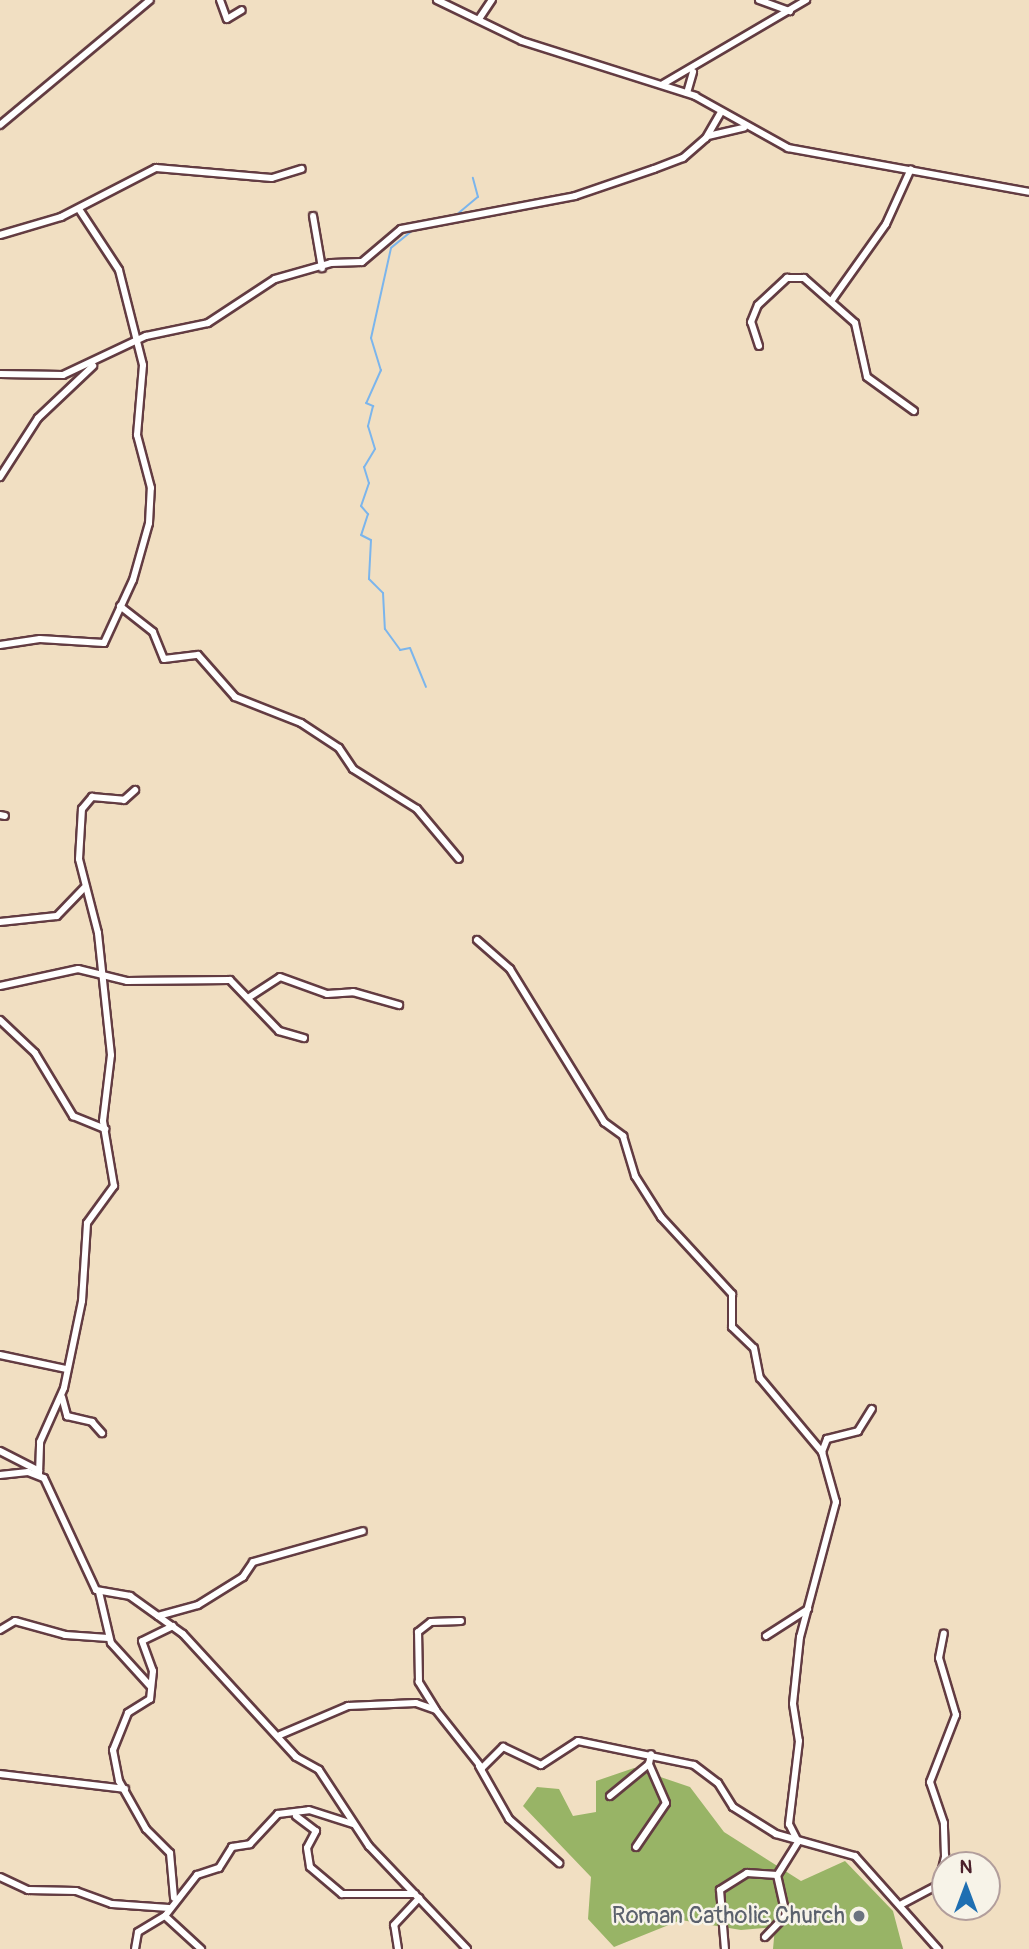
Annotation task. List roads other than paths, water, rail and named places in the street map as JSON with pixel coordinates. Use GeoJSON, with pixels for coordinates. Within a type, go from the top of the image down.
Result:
{"type":"FeatureCollection","features":[{"type":"Feature","properties":{"kind":"street"},"geometry":{"type":"LineString","coordinates":[[0,125],[150,0]]}},
{"type":"Feature","properties":{"kind":"street"},"geometry":{"type":"LineString","coordinates":[[220,0],[227,19],[242,10]]}},
{"type":"Feature","properties":{"kind":"street"},"geometry":{"type":"LineString","coordinates":[[437,0],[580,61],[687,93],[744,128],[822,159],[911,169],[1029,192]]}},
{"type":"Feature","properties":{"kind":"street"},"geometry":{"type":"LineString","coordinates":[[479,19],[492,0]]}},
{"type":"Feature","properties":{"kind":"street"},"geometry":{"type":"LineString","coordinates":[[760,0],[791,12]]}},
{"type":"Feature","properties":{"kind":"street"},"geometry":{"type":"LineString","coordinates":[[662,84],[694,70],[791,12],[806,0]]}},
{"type":"Feature","properties":{"kind":"street"},"geometry":{"type":"LineString","coordinates":[[687,93],[694,70]]}},
{"type":"Feature","properties":{"kind":"street"},"geometry":{"type":"LineString","coordinates":[[0,477],[38,418],[95,365],[136,340],[208,323],[266,283],[322,268],[362,262],[393,232],[410,226],[566,198],[683,158],[708,136],[720,114]]}},
{"type":"Feature","properties":{"kind":"street"},"geometry":{"type":"LineString","coordinates":[[708,136],[744,128]]}},
{"type":"Feature","properties":{"kind":"street"},"geometry":{"type":"LineString","coordinates":[[0,235],[79,209],[156,168],[272,178],[302,169]]}},
{"type":"Feature","properties":{"kind":"street"},"geometry":{"type":"LineString","coordinates":[[832,300],[886,224],[911,169]]}},
{"type":"Feature","properties":{"kind":"street"},"geometry":{"type":"LineString","coordinates":[[0,645],[40,639],[104,643],[146,536],[152,497],[137,449],[144,381],[136,340],[118,270],[79,209]]}},
{"type":"Feature","properties":{"kind":"street"},"geometry":{"type":"LineString","coordinates":[[313,216],[322,268]]}},
{"type":"Feature","properties":{"kind":"street"},"geometry":{"type":"LineString","coordinates":[[759,346],[752,317],[787,278],[804,278],[832,300],[860,332],[867,377],[914,411]]}},
{"type":"Feature","properties":{"kind":"street"},"geometry":{"type":"LineString","coordinates":[[0,374],[56,378],[95,365]]}},
{"type":"Feature","properties":{"kind":"street"},"geometry":{"type":"LineString","coordinates":[[120,606],[153,632],[164,659],[198,655],[235,697],[301,723],[338,748],[353,769],[417,809],[459,859]]}},
{"type":"Feature","properties":{"kind":"street"},"geometry":{"type":"LineString","coordinates":[[135,790],[124,800],[98,795],[83,806],[79,855],[84,888],[98,933],[99,977],[111,1055],[105,1129],[114,1186],[87,1223],[82,1301],[62,1395],[43,1432],[39,1473],[99,1592],[109,1638],[151,1688]]}},
{"type":"Feature","properties":{"kind":"street"},"geometry":{"type":"LineString","coordinates":[[0,922],[57,916],[84,888]]}},
{"type":"Feature","properties":{"kind":"street"},"geometry":{"type":"LineString","coordinates":[[477,940],[510,969],[569,1070],[607,1125],[623,1136],[635,1176],[661,1217],[732,1294],[733,1327],[754,1348],[760,1378],[822,1452],[836,1505],[808,1609],[793,1704],[799,1741],[789,1824],[798,1842]]}},
{"type":"Feature","properties":{"kind":"street"},"geometry":{"type":"LineString","coordinates":[[0,986],[74,969],[99,977],[177,985],[230,980],[279,1031],[303,1038]]}},
{"type":"Feature","properties":{"kind":"street"},"geometry":{"type":"LineString","coordinates":[[248,998],[280,977],[327,994],[353,992],[399,1005]]}},
{"type":"Feature","properties":{"kind":"street"},"geometry":{"type":"LineString","coordinates":[[0,1020],[38,1057],[73,1116],[105,1129]]}},
{"type":"Feature","properties":{"kind":"street"},"geometry":{"type":"LineString","coordinates":[[0,1355],[66,1369]]}},
{"type":"Feature","properties":{"kind":"street"},"geometry":{"type":"LineString","coordinates":[[62,1395],[67,1416],[89,1420],[102,1433]]}},
{"type":"Feature","properties":{"kind":"street"},"geometry":{"type":"LineString","coordinates":[[822,1452],[827,1439],[858,1431],[872,1409]]}},
{"type":"Feature","properties":{"kind":"street"},"geometry":{"type":"LineString","coordinates":[[0,1451],[39,1473]]}},
{"type":"Feature","properties":{"kind":"street"},"geometry":{"type":"LineString","coordinates":[[0,1475],[39,1473]]}},
{"type":"Feature","properties":{"kind":"street"},"geometry":{"type":"LineString","coordinates":[[158,1616],[198,1605],[243,1577],[253,1562],[363,1531]]}},
{"type":"Feature","properties":{"kind":"street"},"geometry":{"type":"LineString","coordinates":[[99,1592],[130,1596],[173,1626],[340,1796],[354,1824],[467,1949]]}},
{"type":"Feature","properties":{"kind":"street"},"geometry":{"type":"LineString","coordinates":[[766,1636],[808,1609]]}},
{"type":"Feature","properties":{"kind":"street"},"geometry":{"type":"LineString","coordinates":[[0,1630],[15,1620],[65,1635],[109,1638]]}},
{"type":"Feature","properties":{"kind":"street"},"geometry":{"type":"LineString","coordinates":[[461,1621],[431,1622],[418,1632],[419,1682],[436,1710],[480,1766],[509,1819],[559,1863]]}},
{"type":"Feature","properties":{"kind":"street"},"geometry":{"type":"LineString","coordinates":[[173,1626],[142,1641],[151,1688],[149,1702],[130,1710],[115,1738],[114,1759],[125,1789],[146,1829],[170,1853],[174,1898]]}},
{"type":"Feature","properties":{"kind":"street"},"geometry":{"type":"LineString","coordinates":[[902,1904],[938,1885],[945,1856],[944,1823],[930,1782],[957,1715],[939,1658],[944,1633]]}},
{"type":"Feature","properties":{"kind":"street"},"geometry":{"type":"LineString","coordinates":[[280,1735],[355,1704],[436,1710]]}},
{"type":"Feature","properties":{"kind":"street"},"geometry":{"type":"LineString","coordinates":[[480,1766],[505,1747],[541,1765],[578,1741],[651,1754],[700,1767],[737,1811],[798,1842],[855,1856],[902,1904],[938,1949]]}},
{"type":"Feature","properties":{"kind":"street"},"geometry":{"type":"LineString","coordinates":[[636,1847],[666,1803],[649,1764],[651,1754]]}},
{"type":"Feature","properties":{"kind":"street"},"geometry":{"type":"LineString","coordinates":[[610,1796],[649,1764]]}},
{"type":"Feature","properties":{"kind":"street"},"geometry":{"type":"LineString","coordinates":[[0,1774],[125,1789]]}},
{"type":"Feature","properties":{"kind":"street"},"geometry":{"type":"LineString","coordinates":[[135,1949],[138,1932],[165,1916],[174,1898],[200,1873],[219,1868],[232,1847],[250,1844],[273,1817],[296,1816],[312,1811],[354,1824]]}},
{"type":"Feature","properties":{"kind":"street"},"geometry":{"type":"LineString","coordinates":[[296,1816],[317,1831],[307,1848],[310,1867],[342,1894],[417,1896]]}},
{"type":"Feature","properties":{"kind":"street"},"geometry":{"type":"LineString","coordinates":[[765,1937],[786,1914],[778,1875],[798,1842]]}},
{"type":"Feature","properties":{"kind":"street"},"geometry":{"type":"LineString","coordinates":[[725,1949],[720,1890],[747,1873],[778,1875]]}},
{"type":"Feature","properties":{"kind":"street"},"geometry":{"type":"LineString","coordinates":[[0,1877],[28,1890],[66,1890],[112,1903],[169,1908]]}},
{"type":"Feature","properties":{"kind":"street"},"geometry":{"type":"LineString","coordinates":[[398,1949],[394,1925],[417,1896]]}},
{"type":"Feature","properties":{"kind":"street"},"geometry":{"type":"LineString","coordinates":[[165,1916],[201,1949]]}},
{"type":"Feature","properties":{"kind":"waterway"},"geometry":{"type":"LineString","coordinates":[[455,216],[478,197],[473,178]]}},
{"type":"Feature","properties":{"kind":"waterway"},"geometry":{"type":"LineString","coordinates":[[428,226],[449,223]]}},
{"type":"Feature","properties":{"kind":"waterway"},"geometry":{"type":"LineString","coordinates":[[413,230],[391,248],[371,338],[381,370],[366,403],[373,406],[368,426],[375,449],[364,467],[369,483],[361,506],[368,514],[361,535],[371,540],[369,579],[383,593],[385,629],[400,650],[410,648],[426,687]]}},
{"type":"Feature","properties":{"kind":"place","name":"Roman Catholic Church"},"geometry":{"type":"Point","coordinates":[859,1916]}}]}
